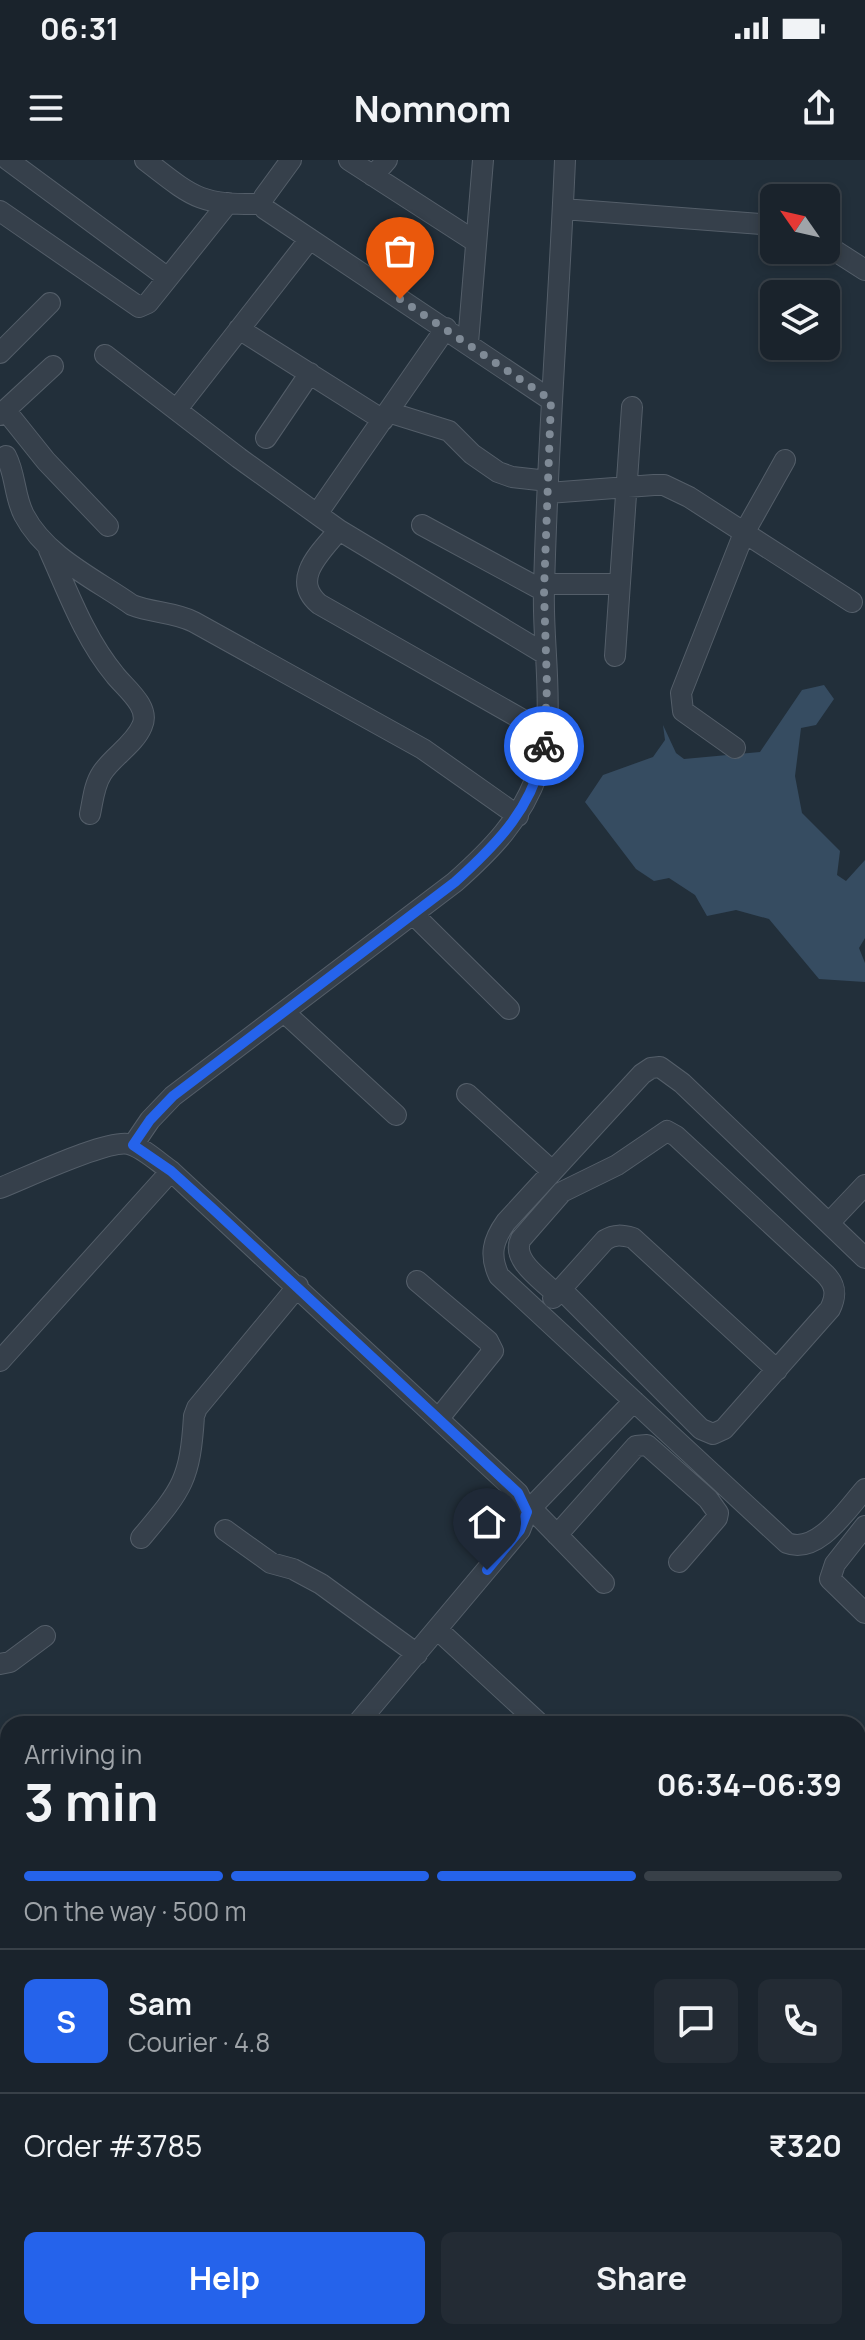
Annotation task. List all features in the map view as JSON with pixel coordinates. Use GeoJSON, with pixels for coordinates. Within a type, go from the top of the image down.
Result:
{"type":"FeatureCollection","features":[{"type":"Feature","properties":{"kind":"street"},"geometry":{"type":"LineString","coordinates":[[8,160],[168,278]]}},
{"type":"Feature","properties":{"kind":"street"},"geometry":{"type":"LineString","coordinates":[[145,160],[201,200],[262,204]]}},
{"type":"Feature","properties":{"kind":"street"},"geometry":{"type":"LineString","coordinates":[[349,160],[380,168],[476,242]]}},
{"type":"Feature","properties":{"kind":"street"},"geometry":{"type":"LineString","coordinates":[[468,343],[483,160]]}},
{"type":"Feature","properties":{"kind":"street"},"geometry":{"type":"LineString","coordinates":[[133,1145],[150,1120],[173,1096],[413,914],[494,847],[518,816],[539,771],[546,733],[544,588],[565,160]]}},
{"type":"Feature","properties":{"kind":"street"},"geometry":{"type":"LineString","coordinates":[[262,204],[280,164]]}},
{"type":"Feature","properties":{"kind":"street"},"geometry":{"type":"LineString","coordinates":[[0,211],[139,307],[148,303],[228,203]]}},
{"type":"Feature","properties":{"kind":"street"},"geometry":{"type":"LineString","coordinates":[[262,204],[309,240],[551,400]]}},
{"type":"Feature","properties":{"kind":"street"},"geometry":{"type":"LineString","coordinates":[[563,209],[760,224]]}},
{"type":"Feature","properties":{"kind":"street"},"geometry":{"type":"LineString","coordinates":[[177,409],[309,240]]}},
{"type":"Feature","properties":{"kind":"street"},"geometry":{"type":"LineString","coordinates":[[840,254],[865,270]]}},
{"type":"Feature","properties":{"kind":"street"},"geometry":{"type":"LineString","coordinates":[[0,353],[50,303]]}},
{"type":"Feature","properties":{"kind":"street"},"geometry":{"type":"LineString","coordinates":[[317,514],[446,328]]}},
{"type":"Feature","properties":{"kind":"street"},"geometry":{"type":"LineString","coordinates":[[239,329],[385,416],[449,431],[472,454],[498,472],[548,487],[664,485],[689,497],[852,602]]}},
{"type":"Feature","properties":{"kind":"street"},"geometry":{"type":"LineString","coordinates":[[105,355],[339,530],[545,654]]}},
{"type":"Feature","properties":{"kind":"street"},"geometry":{"type":"LineString","coordinates":[[53,366],[3,413],[108,526]]}},
{"type":"Feature","properties":{"kind":"street"},"geometry":{"type":"LineString","coordinates":[[266,438],[310,373]]}},
{"type":"Feature","properties":{"kind":"street"},"geometry":{"type":"LineString","coordinates":[[615,656],[632,407]]}},
{"type":"Feature","properties":{"kind":"street"},"geometry":{"type":"LineString","coordinates":[[6,456],[24,515],[47,546],[87,631],[113,673],[134,696],[144,718],[134,738],[101,774],[90,814]]}},
{"type":"Feature","properties":{"kind":"street"},"geometry":{"type":"LineString","coordinates":[[735,748],[689,718],[680,704],[681,693],[744,533],[785,460]]}},
{"type":"Feature","properties":{"kind":"street"},"geometry":{"type":"LineString","coordinates":[[422,525],[544,588],[619,584]]}},
{"type":"Feature","properties":{"kind":"street"},"geometry":{"type":"LineString","coordinates":[[339,530],[312,563],[307,576],[310,597],[546,733]]}},
{"type":"Feature","properties":{"kind":"street"},"geometry":{"type":"LineString","coordinates":[[47,546],[132,605],[183,616],[423,749],[518,816]]}},
{"type":"Feature","properties":{"kind":"street"},"geometry":{"type":"LineString","coordinates":[[413,914],[509,1009]]}},
{"type":"Feature","properties":{"kind":"street"},"geometry":{"type":"LineString","coordinates":[[284,1012],[396,1115]]}},
{"type":"Feature","properties":{"kind":"street"},"geometry":{"type":"LineString","coordinates":[[865,1258],[682,1083],[660,1067],[642,1074],[552,1171],[506,1222],[493,1247],[494,1265],[499,1276],[787,1543],[796,1546],[811,1543],[865,1490]]}},
{"type":"Feature","properties":{"kind":"street"},"geometry":{"type":"LineString","coordinates":[[467,1094],[552,1171]]}},
{"type":"Feature","properties":{"kind":"street"},"geometry":{"type":"LineString","coordinates":[[663,1132],[672,1132],[832,1281],[835,1291],[830,1309],[777,1370],[724,1429],[710,1434],[701,1429],[519,1255],[518,1245],[562,1192],[617,1165],[663,1132]]}},
{"type":"Feature","properties":{"kind":"street"},"geometry":{"type":"LineString","coordinates":[[0,1188],[98,1149],[119,1143],[133,1145],[171,1171],[298,1286],[518,1493],[529,1510],[604,1583]]}},
{"type":"Feature","properties":{"kind":"street"},"geometry":{"type":"LineString","coordinates":[[0,1361],[171,1171]]}},
{"type":"Feature","properties":{"kind":"street"},"geometry":{"type":"LineString","coordinates":[[829,1223],[865,1185]]}},
{"type":"Feature","properties":{"kind":"street"},"geometry":{"type":"LineString","coordinates":[[540,1313],[605,1240],[613,1235],[633,1238],[777,1370]]}},
{"type":"Feature","properties":{"kind":"street"},"geometry":{"type":"LineString","coordinates":[[417,1281],[488,1341],[493,1351],[439,1418]]}},
{"type":"Feature","properties":{"kind":"street"},"geometry":{"type":"LineString","coordinates":[[141,1538],[182,1486],[192,1456],[197,1408],[298,1286]]}},
{"type":"Feature","properties":{"kind":"street"},"geometry":{"type":"LineString","coordinates":[[364,1716],[520,1530],[529,1510],[634,1401]]}},
{"type":"Feature","properties":{"kind":"street"},"geometry":{"type":"LineString","coordinates":[[557,1535],[636,1446],[647,1445],[708,1499],[718,1513],[679,1562]]}},
{"type":"Feature","properties":{"kind":"street"},"geometry":{"type":"LineString","coordinates":[[865,1526],[835,1564],[830,1579],[865,1613]]}},
{"type":"Feature","properties":{"kind":"street"},"geometry":{"type":"LineString","coordinates":[[225,1530],[271,1563],[293,1569],[321,1584],[417,1654]]}},
{"type":"Feature","properties":{"kind":"street"},"geometry":{"type":"LineString","coordinates":[[438,1630],[528,1716]]}},
{"type":"Feature","properties":{"kind":"street"},"geometry":{"type":"LineString","coordinates":[[0,1664],[10,1662],[45,1636]]}},
{"type":"Feature","properties":{"kind":"water"},"geometry":{"type":"Polygon","coordinates":[[[824,685],[834,699],[816,725],[801,728],[795,776],[802,813],[840,851],[837,875],[846,881],[865,860],[865,938],[859,948],[865,963],[865,982],[819,979],[769,919],[736,910],[707,916],[695,895],[669,878],[654,881],[636,869],[585,802],[603,775],[653,757],[665,740],[663,725],[676,753],[684,759],[760,752],[802,690],[824,685]]]}},
{"type":"Feature","properties":{"kind":"way so far"},"geometry":{"type":"LineString","coordinates":[[400,299],[551,400],[544,591],[547,687],[544,746]]}},
{"type":"Feature","properties":{"kind":"route"},"geometry":{"type":"LineString","coordinates":[[487,1570],[520,1530],[527,1512],[518,1493],[171,1171],[133,1145],[150,1120],[173,1096],[455,882],[494,847],[518,816],[530,792],[539,771],[544,746]]}}]}
